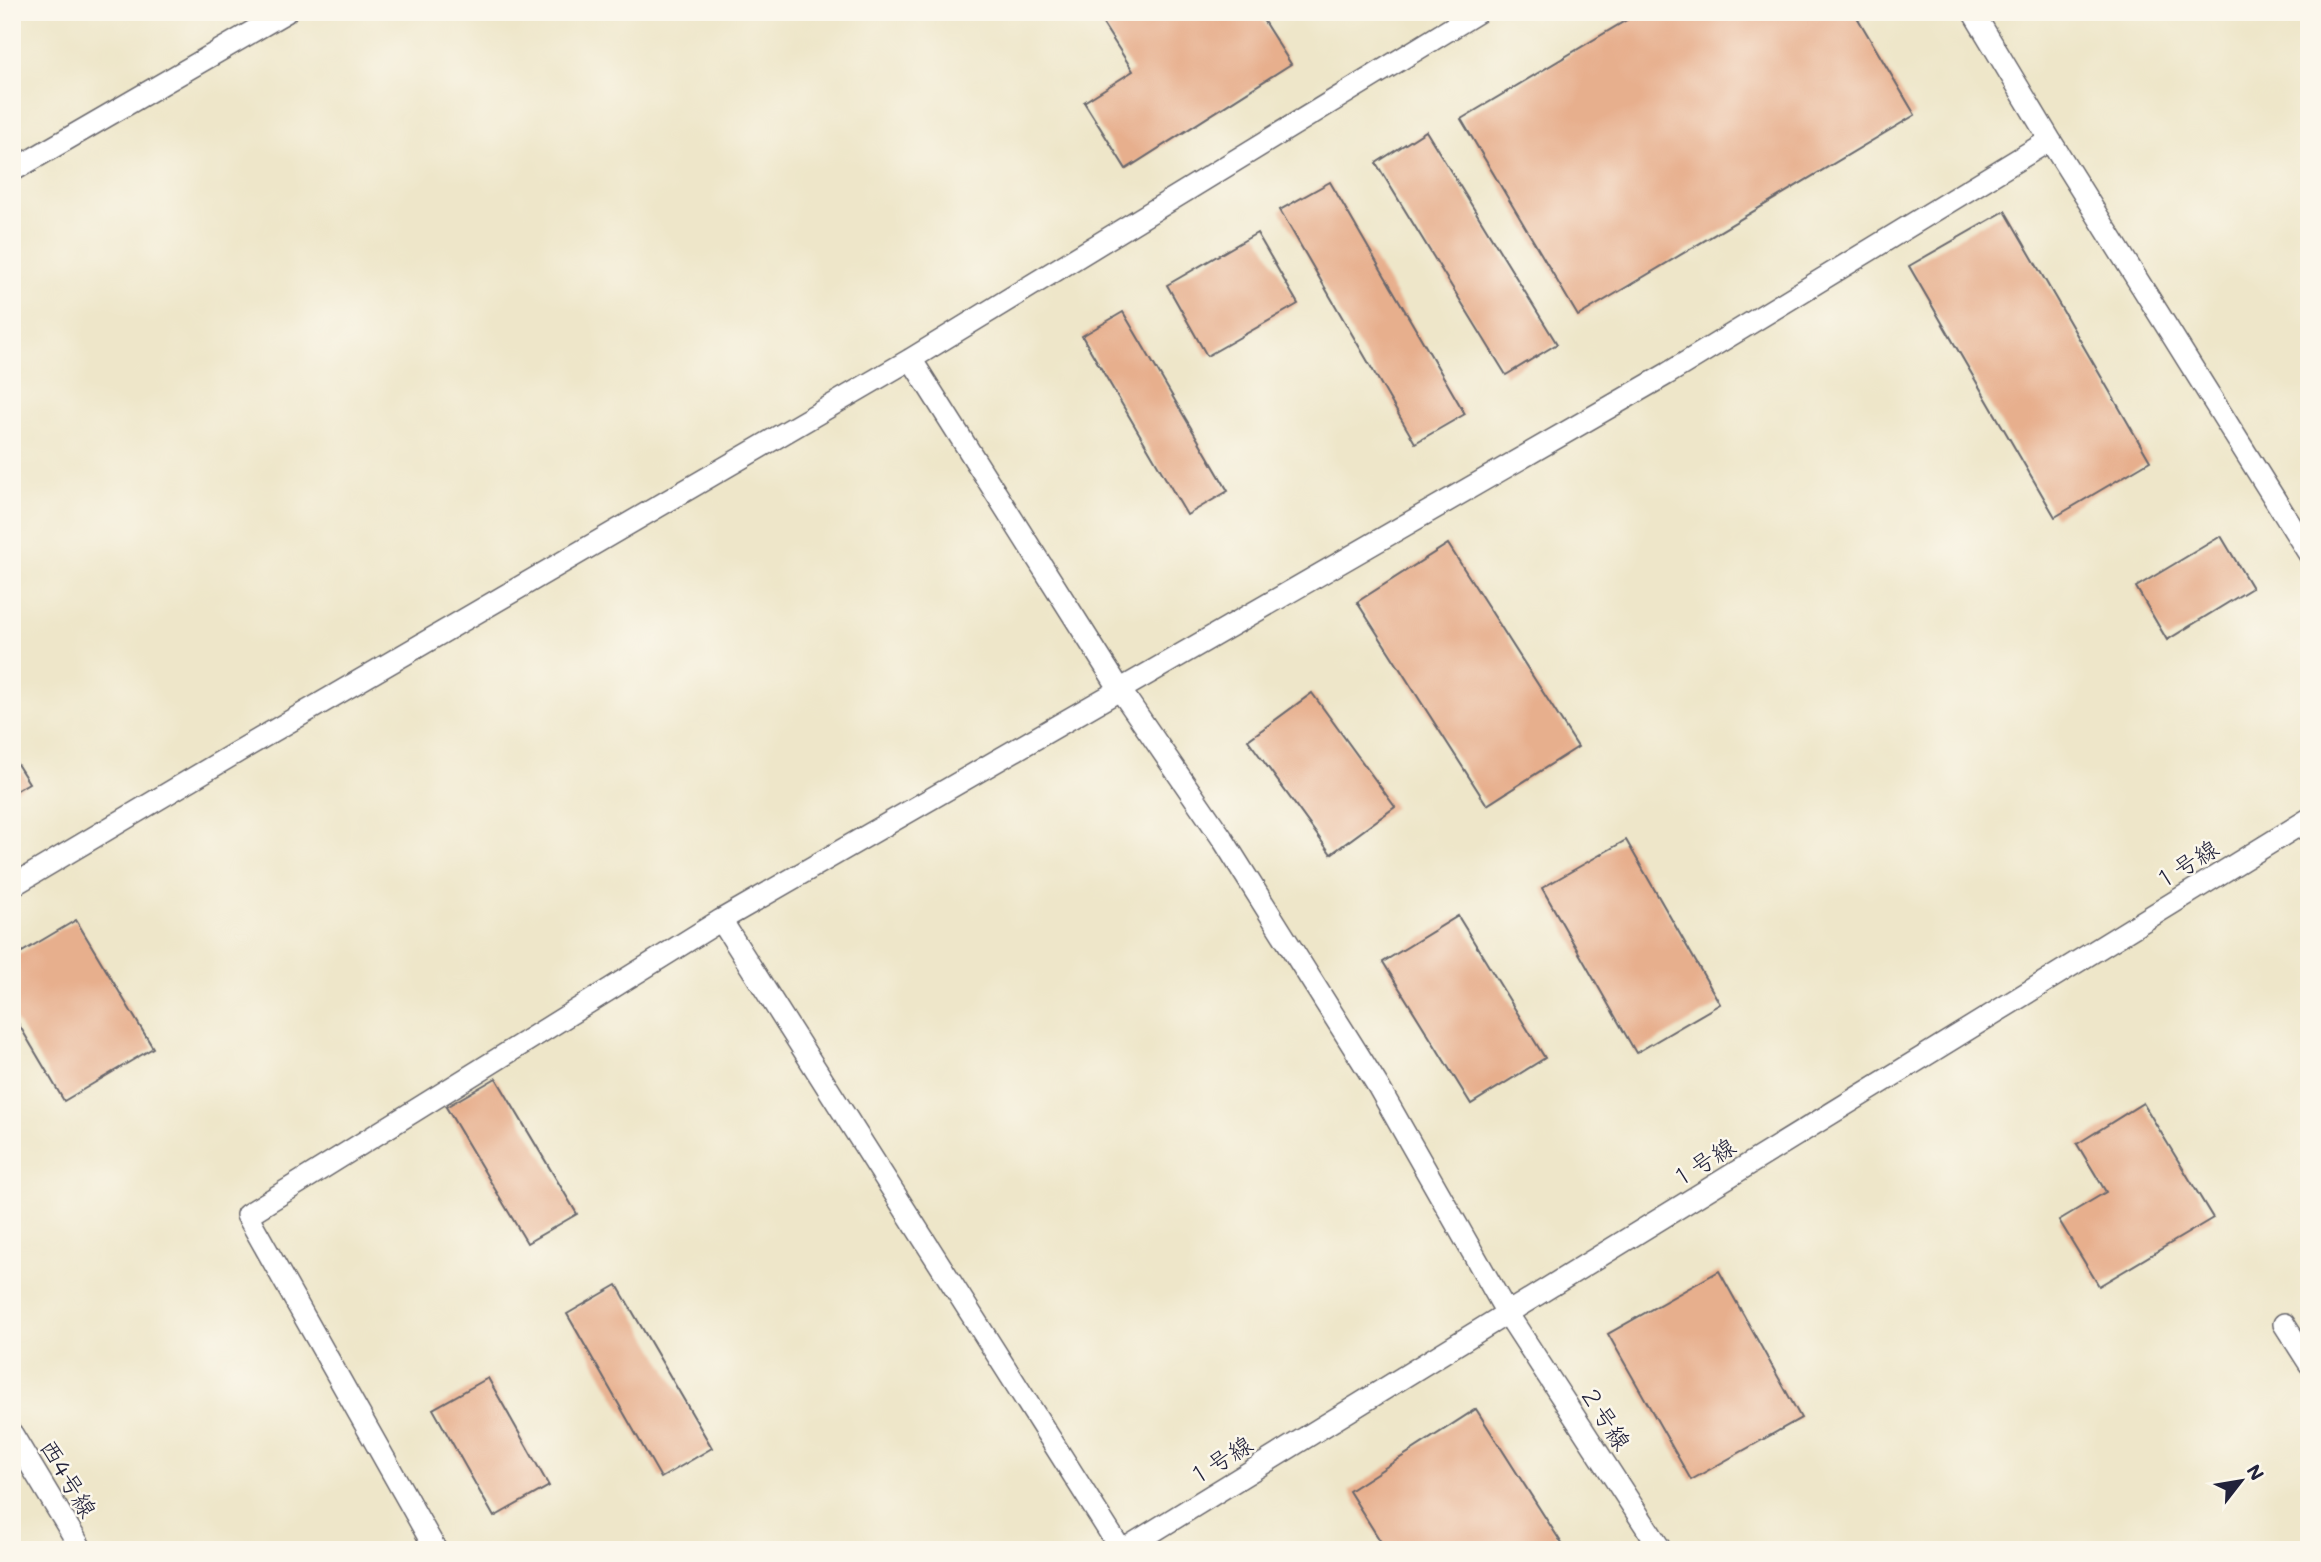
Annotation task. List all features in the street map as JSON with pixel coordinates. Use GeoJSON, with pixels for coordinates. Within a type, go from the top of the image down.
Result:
{"type":"FeatureCollection","features":[{"type":"Feature","properties":{"kind":"lane"},"geometry":{"type":"LineString","coordinates":[[12,171],[286,12]]}},
{"type":"Feature","properties":{"kind":"lane"},"geometry":{"type":"LineString","coordinates":[[12,886],[911,359],[1478,12]]}},
{"type":"Feature","properties":{"kind":"lane"},"geometry":{"type":"LineString","coordinates":[[1973,12],[2309,554]]}},
{"type":"Feature","properties":{"kind":"lane"},"geometry":{"type":"LineString","coordinates":[[436,1550],[247,1214],[722,920],[1667,374],[2050,140]]}},
{"type":"Feature","properties":{"kind":"lane","name":"２号線"},"geometry":{"type":"LineString","coordinates":[[911,359],[1121,691],[1222,838],[1370,1074],[1507,1314],[1661,1550]]}},
{"type":"Feature","properties":{"kind":"lane","name":"１号線"},"geometry":{"type":"LineString","coordinates":[[1122,1550],[2309,819]]}},
{"type":"Feature","properties":{"kind":"lane"},"geometry":{"type":"LineString","coordinates":[[722,920],[1122,1550]]}},
{"type":"Feature","properties":{"kind":"lane"},"geometry":{"type":"LineString","coordinates":[[2284,1324],[2309,1363]]}},
{"type":"Feature","properties":{"kind":"lane","name":"西4号線"},"geometry":{"type":"LineString","coordinates":[[12,1434],[82,1550]]}},
{"type":"Feature","properties":{"kind":"building"},"geometry":{"type":"Polygon","coordinates":[[[1258,12],[1291,64],[1126,169],[1084,102],[1133,71],[1096,13],[1258,12]]]}},
{"type":"Feature","properties":{"kind":"building"},"geometry":{"type":"Polygon","coordinates":[[[1640,12],[1854,12],[1915,115],[1578,316],[1461,119],[1640,12]]]}},
{"type":"Feature","properties":{"kind":"building"},"geometry":{"type":"Polygon","coordinates":[[[1426,131],[1557,344],[1506,375],[1376,163],[1426,131]]]}},
{"type":"Feature","properties":{"kind":"building"},"geometry":{"type":"Polygon","coordinates":[[[1330,182],[1465,414],[1415,443],[1280,210],[1330,182]]]}},
{"type":"Feature","properties":{"kind":"building"},"geometry":{"type":"Polygon","coordinates":[[[2005,211],[2150,461],[2055,517],[1909,266],[2005,211]]]}},
{"type":"Feature","properties":{"kind":"building"},"geometry":{"type":"Polygon","coordinates":[[[1257,233],[1298,304],[1207,356],[1167,285],[1257,233]]]}},
{"type":"Feature","properties":{"kind":"building"},"geometry":{"type":"Polygon","coordinates":[[[1123,312],[1228,491],[1187,515],[1082,336],[1123,312]]]}},
{"type":"Feature","properties":{"kind":"building"},"geometry":{"type":"Polygon","coordinates":[[[2221,536],[2252,588],[2167,640],[2136,587],[2221,536]]]}},
{"type":"Feature","properties":{"kind":"building"},"geometry":{"type":"Polygon","coordinates":[[[1448,544],[1578,747],[1487,805],[1357,602],[1448,544]]]}},
{"type":"Feature","properties":{"kind":"building"},"geometry":{"type":"Polygon","coordinates":[[[1312,693],[1395,807],[1331,854],[1248,740],[1312,693]]]}},
{"type":"Feature","properties":{"kind":"building"},"geometry":{"type":"Polygon","coordinates":[[[12,756],[29,783],[12,793],[12,756]]]}},
{"type":"Feature","properties":{"kind":"building"},"geometry":{"type":"Polygon","coordinates":[[[1626,840],[1720,1004],[1636,1053],[1542,888],[1626,840]]]}},
{"type":"Feature","properties":{"kind":"building"},"geometry":{"type":"Polygon","coordinates":[[[1458,916],[1545,1058],[1471,1104],[1383,962],[1458,916]]]}},
{"type":"Feature","properties":{"kind":"building"},"geometry":{"type":"Polygon","coordinates":[[[76,920],[153,1048],[64,1101],[12,1013],[12,958],[76,920]]]}},
{"type":"Feature","properties":{"kind":"building"},"geometry":{"type":"Polygon","coordinates":[[[496,1078],[577,1214],[527,1243],[446,1107],[496,1078]]]}},
{"type":"Feature","properties":{"kind":"building"},"geometry":{"type":"Polygon","coordinates":[[[2143,1103],[2213,1218],[2099,1286],[2059,1220],[2106,1192],[2077,1144],[2143,1103]]]}},
{"type":"Feature","properties":{"kind":"building"},"geometry":{"type":"Polygon","coordinates":[[[1719,1271],[1801,1418],[1691,1480],[1608,1334],[1719,1271]]]}},
{"type":"Feature","properties":{"kind":"building"},"geometry":{"type":"Polygon","coordinates":[[[617,1285],[712,1448],[661,1478],[567,1314],[617,1285]]]}},
{"type":"Feature","properties":{"kind":"building"},"geometry":{"type":"Polygon","coordinates":[[[488,1378],[549,1486],[494,1517],[433,1409],[488,1378]]]}},
{"type":"Feature","properties":{"kind":"building"},"geometry":{"type":"Polygon","coordinates":[[[1476,1409],[1566,1550],[1386,1550],[1349,1491],[1476,1409]]]}}]}
